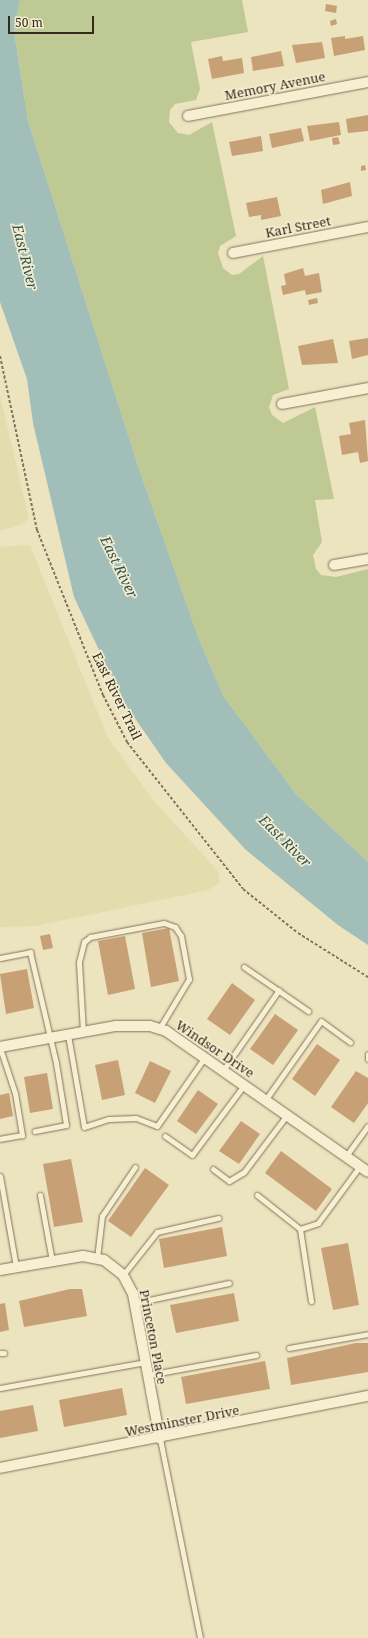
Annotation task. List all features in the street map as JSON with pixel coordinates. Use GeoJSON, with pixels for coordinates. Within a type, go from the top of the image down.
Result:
{"type":"FeatureCollection","features":[{"type":"Feature","properties":{"kind":"street","name":"Memory Avenue"},"geometry":{"type":"LineString","coordinates":[[188,116],[368,82]]}},
{"type":"Feature","properties":{"kind":"street","name":"Karl Street"},"geometry":{"type":"LineString","coordinates":[[233,253],[368,227]]}},
{"type":"Feature","properties":{"kind":"street"},"geometry":{"type":"LineString","coordinates":[[282,404],[368,388]]}},
{"type":"Feature","properties":{"kind":"street"},"geometry":{"type":"LineString","coordinates":[[334,565],[368,559]]}},
{"type":"Feature","properties":{"kind":"street","name":"Windsor Drive"},"geometry":{"type":"LineString","coordinates":[[0,1047],[83,1032],[133,1025],[159,1029],[205,1056],[364,1169]]}},
{"type":"Feature","properties":{"kind":"street"},"geometry":{"type":"LineString","coordinates":[[0,1270],[83,1256],[97,1258],[123,1275]]}},
{"type":"Feature","properties":{"kind":"street","name":"Princeton Place"},"geometry":{"type":"LineString","coordinates":[[123,1275],[135,1303],[160,1439]]}},
{"type":"Feature","properties":{"kind":"street","name":"Westminster Drive"},"geometry":{"type":"LineString","coordinates":[[0,1468],[160,1439],[368,1396]]}},
{"type":"Feature","properties":{"kind":"lane"},"geometry":{"type":"LineString","coordinates":[[83,1032],[79,962],[84,942],[90,938],[164,923],[175,927],[180,936],[188,979],[159,1029]]}},
{"type":"Feature","properties":{"kind":"lane"},"geometry":{"type":"LineString","coordinates":[[0,958],[30,952],[49,1038],[66,1125],[35,1132]]}},
{"type":"Feature","properties":{"kind":"lane"},"geometry":{"type":"LineString","coordinates":[[244,967],[308,1011]]}},
{"type":"Feature","properties":{"kind":"lane"},"geometry":{"type":"LineString","coordinates":[[224,1069],[279,990]]}},
{"type":"Feature","properties":{"kind":"lane"},"geometry":{"type":"LineString","coordinates":[[266,1099],[321,1021],[350,1042]]}},
{"type":"Feature","properties":{"kind":"lane"},"geometry":{"type":"LineString","coordinates":[[68,1035],[84,1127],[109,1119],[136,1118],[157,1126],[205,1056]]}},
{"type":"Feature","properties":{"kind":"lane"},"geometry":{"type":"LineString","coordinates":[[0,1047],[15,1093],[22,1135],[0,1140]]}},
{"type":"Feature","properties":{"kind":"lane"},"geometry":{"type":"LineString","coordinates":[[368,1054],[368,1059]]}},
{"type":"Feature","properties":{"kind":"lane"},"geometry":{"type":"LineString","coordinates":[[165,1136],[192,1155],[245,1084]]}},
{"type":"Feature","properties":{"kind":"lane"},"geometry":{"type":"LineString","coordinates":[[213,1169],[229,1181],[244,1172],[288,1115]]}},
{"type":"Feature","properties":{"kind":"lane"},"geometry":{"type":"LineString","coordinates":[[346,1156],[368,1126]]}},
{"type":"Feature","properties":{"kind":"lane"},"geometry":{"type":"LineString","coordinates":[[97,1258],[102,1216],[134,1167]]}},
{"type":"Feature","properties":{"kind":"lane"},"geometry":{"type":"LineString","coordinates":[[300,1229],[318,1223],[364,1169]]}},
{"type":"Feature","properties":{"kind":"lane"},"geometry":{"type":"LineString","coordinates":[[0,1176],[16,1267]]}},
{"type":"Feature","properties":{"kind":"lane"},"geometry":{"type":"LineString","coordinates":[[40,1195],[52,1261]]}},
{"type":"Feature","properties":{"kind":"lane"},"geometry":{"type":"LineString","coordinates":[[257,1195],[300,1229],[311,1301]]}},
{"type":"Feature","properties":{"kind":"lane"},"geometry":{"type":"LineString","coordinates":[[123,1275],[158,1232],[218,1218]]}},
{"type":"Feature","properties":{"kind":"lane"},"geometry":{"type":"LineString","coordinates":[[135,1303],[229,1283]]}},
{"type":"Feature","properties":{"kind":"lane"},"geometry":{"type":"LineString","coordinates":[[289,1348],[368,1334]]}},
{"type":"Feature","properties":{"kind":"lane"},"geometry":{"type":"LineString","coordinates":[[148,1375],[256,1355]]}},
{"type":"Feature","properties":{"kind":"lane"},"geometry":{"type":"LineString","coordinates":[[0,1388],[146,1362]]}},
{"type":"Feature","properties":{"kind":"lane"},"geometry":{"type":"LineString","coordinates":[[160,1439],[200,1638]]}},
{"type":"Feature","properties":{"kind":"path","name":"East River Trail"},"geometry":{"type":"LineString","coordinates":[[0,356],[40,537],[103,695],[127,742],[243,889],[298,933],[368,977]]}},
{"type":"Feature","properties":{"kind":"shaded area"},"geometry":{"type":"Polygon","coordinates":[[[0,396],[29,518],[21,525],[0,531],[0,396]]]}},
{"type":"Feature","properties":{"kind":"shaded area"},"geometry":{"type":"Polygon","coordinates":[[[30,545],[108,738],[154,801],[218,871],[220,882],[208,890],[36,926],[0,927],[0,547],[30,545]]]}},
{"type":"Feature","properties":{"kind":"green space"},"geometry":{"type":"Polygon","coordinates":[[[20,0],[242,0],[248,32],[191,42],[200,89],[196,100],[175,104],[170,110],[169,122],[178,133],[189,135],[212,122],[236,236],[220,246],[218,253],[223,268],[232,275],[239,274],[263,256],[289,389],[273,395],[269,407],[272,415],[283,423],[315,407],[334,499],[315,500],[322,542],[313,555],[316,569],[321,575],[336,577],[368,569],[368,862],[296,794],[224,697],[200,642],[139,469],[28,121],[14,31],[20,0]]]}},
{"type":"Feature","properties":{"kind":"water","name":"East River"},"geometry":{"type":"Polygon","coordinates":[[[0,0],[20,0],[14,31],[28,121],[139,469],[200,642],[224,697],[296,794],[368,862],[368,945],[338,925],[246,850],[166,763],[123,701],[74,597],[33,423],[27,379],[0,302],[0,0]]]}},
{"type":"Feature","properties":{"kind":"building"},"geometry":{"type":"Polygon","coordinates":[[[326,4],[337,6],[336,13],[325,11],[326,4]]]}},
{"type":"Feature","properties":{"kind":"building"},"geometry":{"type":"Polygon","coordinates":[[[336,19],[337,24],[331,26],[330,21],[336,19]]]}},
{"type":"Feature","properties":{"kind":"building"},"geometry":{"type":"Polygon","coordinates":[[[345,36],[345,39],[363,36],[365,50],[334,56],[331,38],[345,36]]]}},
{"type":"Feature","properties":{"kind":"building"},"geometry":{"type":"Polygon","coordinates":[[[322,42],[325,58],[296,63],[292,45],[322,42]]]}},
{"type":"Feature","properties":{"kind":"building"},"geometry":{"type":"Polygon","coordinates":[[[281,51],[284,66],[253,71],[251,57],[281,51]]]}},
{"type":"Feature","properties":{"kind":"building"},"geometry":{"type":"Polygon","coordinates":[[[222,56],[223,61],[242,58],[244,73],[212,79],[208,59],[222,56]]]}},
{"type":"Feature","properties":{"kind":"building"},"geometry":{"type":"Polygon","coordinates":[[[368,115],[368,131],[348,133],[346,119],[368,115]]]}},
{"type":"Feature","properties":{"kind":"building"},"geometry":{"type":"Polygon","coordinates":[[[339,122],[341,135],[310,141],[307,126],[339,122]]]}},
{"type":"Feature","properties":{"kind":"building"},"geometry":{"type":"Polygon","coordinates":[[[301,128],[304,141],[272,148],[269,134],[301,128]]]}},
{"type":"Feature","properties":{"kind":"building"},"geometry":{"type":"Polygon","coordinates":[[[261,136],[263,151],[232,156],[229,142],[261,136]]]}},
{"type":"Feature","properties":{"kind":"building"},"geometry":{"type":"Polygon","coordinates":[[[338,137],[340,144],[333,145],[332,138],[338,137]]]}},
{"type":"Feature","properties":{"kind":"building"},"geometry":{"type":"Polygon","coordinates":[[[365,165],[366,170],[361,171],[361,166],[365,165]]]}},
{"type":"Feature","properties":{"kind":"building"},"geometry":{"type":"Polygon","coordinates":[[[350,182],[352,196],[323,204],[321,190],[350,182]]]}},
{"type":"Feature","properties":{"kind":"building"},"geometry":{"type":"Polygon","coordinates":[[[277,197],[281,216],[261,220],[261,215],[249,217],[246,203],[277,197]]]}},
{"type":"Feature","properties":{"kind":"building"},"geometry":{"type":"Polygon","coordinates":[[[303,268],[305,276],[319,273],[322,292],[306,295],[305,290],[283,295],[281,286],[286,285],[284,274],[303,268]]]}},
{"type":"Feature","properties":{"kind":"building"},"geometry":{"type":"Polygon","coordinates":[[[317,298],[318,303],[309,305],[308,300],[317,298]]]}},
{"type":"Feature","properties":{"kind":"building"},"geometry":{"type":"Polygon","coordinates":[[[368,338],[368,355],[352,359],[349,341],[368,338]]]}},
{"type":"Feature","properties":{"kind":"building"},"geometry":{"type":"Polygon","coordinates":[[[333,339],[338,363],[302,365],[298,346],[333,339]]]}},
{"type":"Feature","properties":{"kind":"building"},"geometry":{"type":"Polygon","coordinates":[[[365,420],[368,461],[360,463],[358,452],[342,455],[339,436],[351,434],[349,423],[365,420]]]}},
{"type":"Feature","properties":{"kind":"building"},"geometry":{"type":"Polygon","coordinates":[[[169,928],[179,981],[151,987],[142,933],[169,928]]]}},
{"type":"Feature","properties":{"kind":"building"},"geometry":{"type":"Polygon","coordinates":[[[50,934],[53,948],[43,950],[40,936],[50,934]]]}},
{"type":"Feature","properties":{"kind":"building"},"geometry":{"type":"Polygon","coordinates":[[[125,936],[135,989],[108,995],[98,941],[125,936]]]}},
{"type":"Feature","properties":{"kind":"building"},"geometry":{"type":"Polygon","coordinates":[[[27,969],[34,1008],[6,1014],[0,974],[27,969]]]}},
{"type":"Feature","properties":{"kind":"building"},"geometry":{"type":"Polygon","coordinates":[[[232,983],[255,1000],[230,1035],[207,1019],[232,983]]]}},
{"type":"Feature","properties":{"kind":"building"},"geometry":{"type":"Polygon","coordinates":[[[275,1014],[298,1030],[273,1065],[250,1049],[275,1014]]]}},
{"type":"Feature","properties":{"kind":"building"},"geometry":{"type":"Polygon","coordinates":[[[317,1044],[340,1060],[315,1096],[292,1079],[317,1044]]]}},
{"type":"Feature","properties":{"kind":"building"},"geometry":{"type":"Polygon","coordinates":[[[118,1060],[125,1095],[102,1100],[95,1065],[118,1060]]]}},
{"type":"Feature","properties":{"kind":"building"},"geometry":{"type":"Polygon","coordinates":[[[150,1061],[171,1071],[155,1103],[135,1093],[150,1061]]]}},
{"type":"Feature","properties":{"kind":"building"},"geometry":{"type":"Polygon","coordinates":[[[356,1071],[368,1078],[368,1103],[354,1123],[331,1107],[356,1071]]]}},
{"type":"Feature","properties":{"kind":"building"},"geometry":{"type":"Polygon","coordinates":[[[47,1073],[53,1109],[30,1113],[24,1077],[47,1073]]]}},
{"type":"Feature","properties":{"kind":"building"},"geometry":{"type":"Polygon","coordinates":[[[198,1090],[218,1104],[196,1134],[177,1121],[198,1090]]]}},
{"type":"Feature","properties":{"kind":"building"},"geometry":{"type":"Polygon","coordinates":[[[9,1093],[13,1116],[0,1119],[0,1095],[9,1093]]]}},
{"type":"Feature","properties":{"kind":"building"},"geometry":{"type":"Polygon","coordinates":[[[241,1121],[260,1134],[239,1164],[219,1151],[241,1121]]]}},
{"type":"Feature","properties":{"kind":"building"},"geometry":{"type":"Polygon","coordinates":[[[281,1151],[332,1189],[316,1211],[265,1173],[281,1151]]]}},
{"type":"Feature","properties":{"kind":"building"},"geometry":{"type":"Polygon","coordinates":[[[71,1159],[83,1222],[54,1227],[43,1164],[71,1159]]]}},
{"type":"Feature","properties":{"kind":"building"},"geometry":{"type":"Polygon","coordinates":[[[145,1168],[169,1185],[131,1237],[108,1221],[145,1168]]]}},
{"type":"Feature","properties":{"kind":"building"},"geometry":{"type":"Polygon","coordinates":[[[222,1227],[227,1256],[164,1268],[159,1239],[222,1227]]]}},
{"type":"Feature","properties":{"kind":"building"},"geometry":{"type":"Polygon","coordinates":[[[348,1243],[359,1305],[333,1310],[321,1248],[348,1243]]]}},
{"type":"Feature","properties":{"kind":"building"},"geometry":{"type":"Polygon","coordinates":[[[70,1289],[82,1289],[87,1316],[24,1327],[19,1301],[70,1289]]]}},
{"type":"Feature","properties":{"kind":"building"},"geometry":{"type":"Polygon","coordinates":[[[234,1293],[239,1321],[176,1333],[170,1305],[234,1293]]]}},
{"type":"Feature","properties":{"kind":"building"},"geometry":{"type":"Polygon","coordinates":[[[5,1303],[9,1330],[0,1332],[0,1304],[5,1303]]]}},
{"type":"Feature","properties":{"kind":"building"},"geometry":{"type":"Polygon","coordinates":[[[356,1343],[368,1343],[368,1372],[291,1385],[287,1358],[356,1343]]]}},
{"type":"Feature","properties":{"kind":"building"},"geometry":{"type":"Polygon","coordinates":[[[265,1361],[270,1389],[186,1404],[181,1377],[265,1361]]]}},
{"type":"Feature","properties":{"kind":"building"},"geometry":{"type":"Polygon","coordinates":[[[122,1388],[127,1415],[64,1427],[59,1400],[122,1388]]]}},
{"type":"Feature","properties":{"kind":"building"},"geometry":{"type":"Polygon","coordinates":[[[33,1405],[38,1431],[0,1438],[0,1411],[33,1405]]]}}]}
